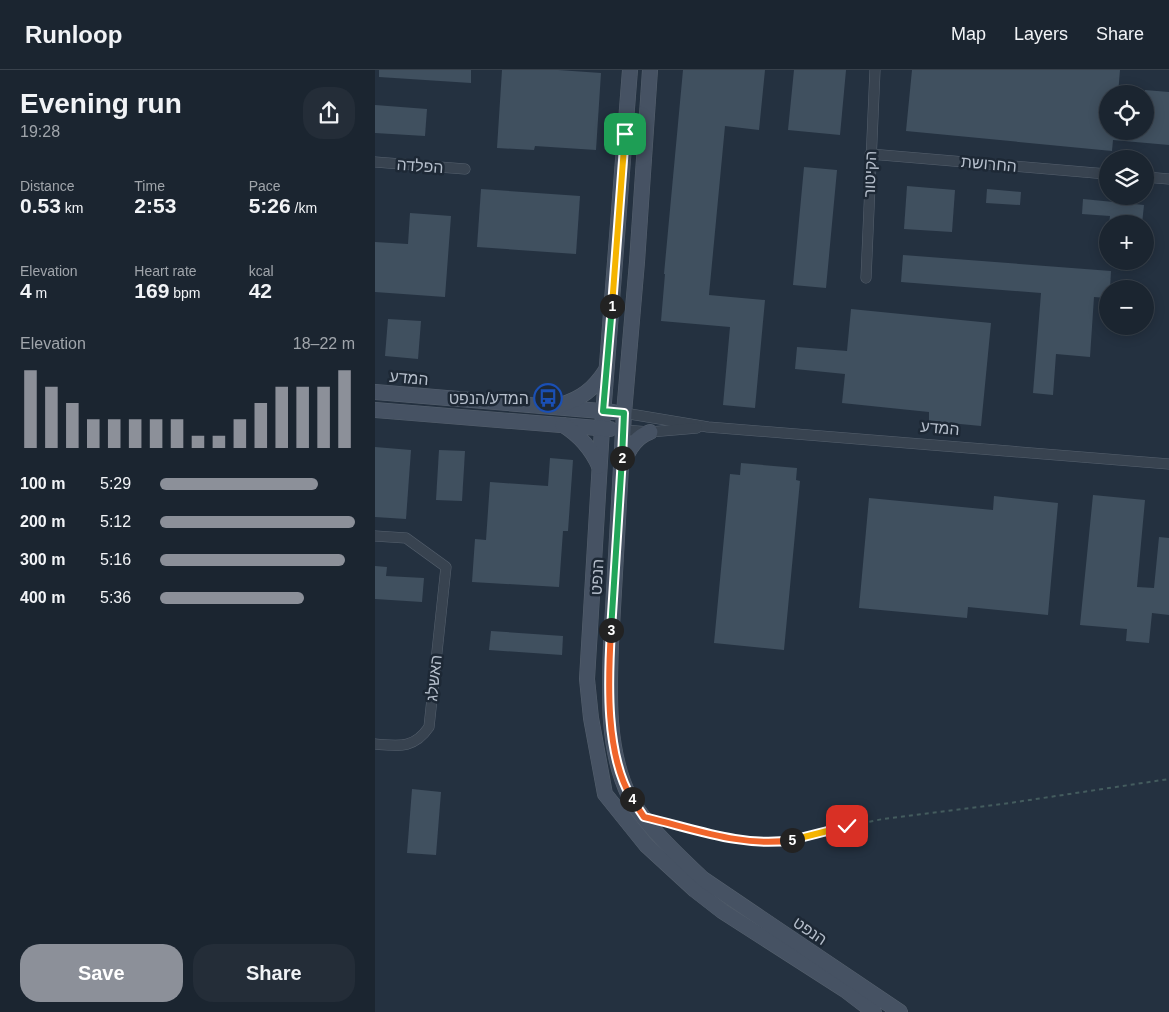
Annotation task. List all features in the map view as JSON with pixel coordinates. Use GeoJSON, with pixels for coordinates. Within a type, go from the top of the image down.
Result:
{"type":"FeatureCollection","features":[{"type":"Feature","properties":{"kind":"street","name":"הנפט"},"geometry":{"type":"LineString","coordinates":[[630,70],[601,428],[587,679],[591,718],[605,794],[646,845],[695,890],[722,911],[845,990],[874,1012]]}},
{"type":"Feature","properties":{"kind":"street","name":"הנפט"},"geometry":{"type":"LineString","coordinates":[[650,70],[637,262],[624,413],[609,679],[611,715],[621,777],[630,798],[644,817],[703,879],[900,1012]]}},
{"type":"Feature","properties":{"kind":"street","name":"הקיטור"},"geometry":{"type":"LineString","coordinates":[[866,278],[875,70]]}},
{"type":"Feature","properties":{"kind":"street","name":"החרושת"},"geometry":{"type":"LineString","coordinates":[[870,154],[1099,173]]}},
{"type":"Feature","properties":{"kind":"street","name":"הפלדה"},"geometry":{"type":"LineString","coordinates":[[375,162],[465,169]]}},
{"type":"Feature","properties":{"kind":"street"},"geometry":{"type":"LineString","coordinates":[[1154,178],[1169,179]]}},
{"type":"Feature","properties":{"kind":"street"},"geometry":{"type":"LineString","coordinates":[[555,407],[588,393],[607,369]]}},
{"type":"Feature","properties":{"kind":"street","name":"המדע"},"geometry":{"type":"LineString","coordinates":[[375,392],[624,413],[708,427],[1169,464]]}},
{"type":"Feature","properties":{"kind":"street","name":"המדע"},"geometry":{"type":"LineString","coordinates":[[375,410],[650,432],[708,427]]}},
{"type":"Feature","properties":{"kind":"street"},"geometry":{"type":"LineString","coordinates":[[563,425],[584,442],[599,468]]}},
{"type":"Feature","properties":{"kind":"street"},"geometry":{"type":"LineString","coordinates":[[621,468],[633,444],[644,434],[650,432]]}},
{"type":"Feature","properties":{"kind":"street","name":"האשלג"},"geometry":{"type":"LineString","coordinates":[[375,536],[406,538],[446,567],[429,727],[423,736],[413,744],[398,746],[375,744]]}},
{"type":"Feature","properties":{"kind":"path"},"geometry":{"type":"LineString","coordinates":[[644,817],[749,842],[780,842],[847,826],[883,820],[1169,779]]}},
{"type":"Feature","properties":{"kind":"building"},"geometry":{"type":"Polygon","coordinates":[[[379,70],[471,70],[471,83],[379,77],[379,70]]]}},
{"type":"Feature","properties":{"kind":"building"},"geometry":{"type":"Polygon","coordinates":[[[502,70],[558,70],[601,73],[596,150],[535,146],[534,150],[497,148],[502,70]]]}},
{"type":"Feature","properties":{"kind":"building"},"geometry":{"type":"Polygon","coordinates":[[[683,70],[765,70],[759,130],[725,126],[709,295],[765,300],[755,408],[723,405],[730,327],[661,321],[683,70]]]}},
{"type":"Feature","properties":{"kind":"building"},"geometry":{"type":"Polygon","coordinates":[[[794,70],[846,70],[840,135],[788,130],[794,70]]]}},
{"type":"Feature","properties":{"kind":"building"},"geometry":{"type":"Polygon","coordinates":[[[912,70],[1120,70],[1119,85],[1099,85],[1099,140],[1113,140],[1112,150],[906,131],[912,70]]]}},
{"type":"Feature","properties":{"kind":"building"},"geometry":{"type":"Polygon","coordinates":[[[1154,91],[1169,92],[1169,145],[1113,140],[1154,140],[1154,91]]]}},
{"type":"Feature","properties":{"kind":"building"},"geometry":{"type":"Polygon","coordinates":[[[375,105],[427,109],[425,136],[375,133],[375,105]]]}},
{"type":"Feature","properties":{"kind":"building"},"geometry":{"type":"Polygon","coordinates":[[[804,167],[837,170],[826,288],[793,285],[804,167]]]}},
{"type":"Feature","properties":{"kind":"building"},"geometry":{"type":"Polygon","coordinates":[[[907,186],[955,190],[952,232],[904,229],[907,186]]]}},
{"type":"Feature","properties":{"kind":"building"},"geometry":{"type":"Polygon","coordinates":[[[481,189],[580,196],[576,254],[477,247],[481,189]]]}},
{"type":"Feature","properties":{"kind":"building"},"geometry":{"type":"Polygon","coordinates":[[[987,189],[1021,192],[1020,205],[986,203],[987,189]]]}},
{"type":"Feature","properties":{"kind":"building"},"geometry":{"type":"Polygon","coordinates":[[[1083,199],[1099,201],[1099,205],[1144,205],[1143,215],[1082,214],[1083,199]]]}},
{"type":"Feature","properties":{"kind":"building"},"geometry":{"type":"Polygon","coordinates":[[[410,213],[451,216],[445,297],[375,292],[375,242],[408,244],[410,213]]]}},
{"type":"Feature","properties":{"kind":"building"},"geometry":{"type":"Polygon","coordinates":[[[903,255],[1111,271],[1110,280],[1099,280],[1099,297],[1094,297],[1090,357],[1056,354],[1053,395],[1033,393],[1041,293],[901,282],[903,255]]]}},
{"type":"Feature","properties":{"kind":"building"},"geometry":{"type":"Polygon","coordinates":[[[851,309],[991,323],[981,426],[929,421],[929,412],[842,403],[845,374],[795,369],[797,347],[847,351],[851,309]]]}},
{"type":"Feature","properties":{"kind":"building"},"geometry":{"type":"Polygon","coordinates":[[[388,319],[421,321],[418,359],[385,356],[388,319]]]}},
{"type":"Feature","properties":{"kind":"building"},"geometry":{"type":"Polygon","coordinates":[[[375,447],[411,450],[406,519],[375,517],[375,447]]]}},
{"type":"Feature","properties":{"kind":"building"},"geometry":{"type":"Polygon","coordinates":[[[439,450],[465,451],[462,501],[436,500],[439,450]]]}},
{"type":"Feature","properties":{"kind":"building"},"geometry":{"type":"Polygon","coordinates":[[[550,458],[573,460],[568,531],[563,531],[559,587],[472,582],[475,539],[486,540],[490,482],[548,486],[550,458]]]}},
{"type":"Feature","properties":{"kind":"building"},"geometry":{"type":"Polygon","coordinates":[[[741,463],[797,468],[796,480],[800,481],[784,650],[714,643],[730,474],[740,475],[741,463]]]}},
{"type":"Feature","properties":{"kind":"building"},"geometry":{"type":"Polygon","coordinates":[[[1093,495],[1145,500],[1137,587],[1154,588],[1159,537],[1169,538],[1169,615],[1152,613],[1149,643],[1126,641],[1127,629],[1080,625],[1093,495]]]}},
{"type":"Feature","properties":{"kind":"building"},"geometry":{"type":"Polygon","coordinates":[[[994,496],[1058,503],[1048,615],[968,607],[967,618],[859,608],[869,498],[993,510],[994,496]]]}},
{"type":"Feature","properties":{"kind":"building"},"geometry":{"type":"Polygon","coordinates":[[[375,566],[387,567],[386,576],[424,578],[422,602],[375,599],[375,566]]]}},
{"type":"Feature","properties":{"kind":"building"},"geometry":{"type":"Polygon","coordinates":[[[491,631],[563,636],[562,655],[489,650],[491,631]]]}},
{"type":"Feature","properties":{"kind":"building"},"geometry":{"type":"Polygon","coordinates":[[[412,789],[441,792],[436,855],[407,853],[412,789]]]}},
{"type":"Feature","properties":{"kind":"place","name":"המדע/הנפט"},"geometry":{"type":"Point","coordinates":[548,398]}},
{"type":"Feature","properties":{"kind":"route"},"geometry":{"type":"LineString","coordinates":[[625,134],[603,411],[624,413],[609,679],[611,715],[621,777],[630,798],[644,817],[734,839],[749,842],[780,842],[795,840],[847,826]]}}]}
